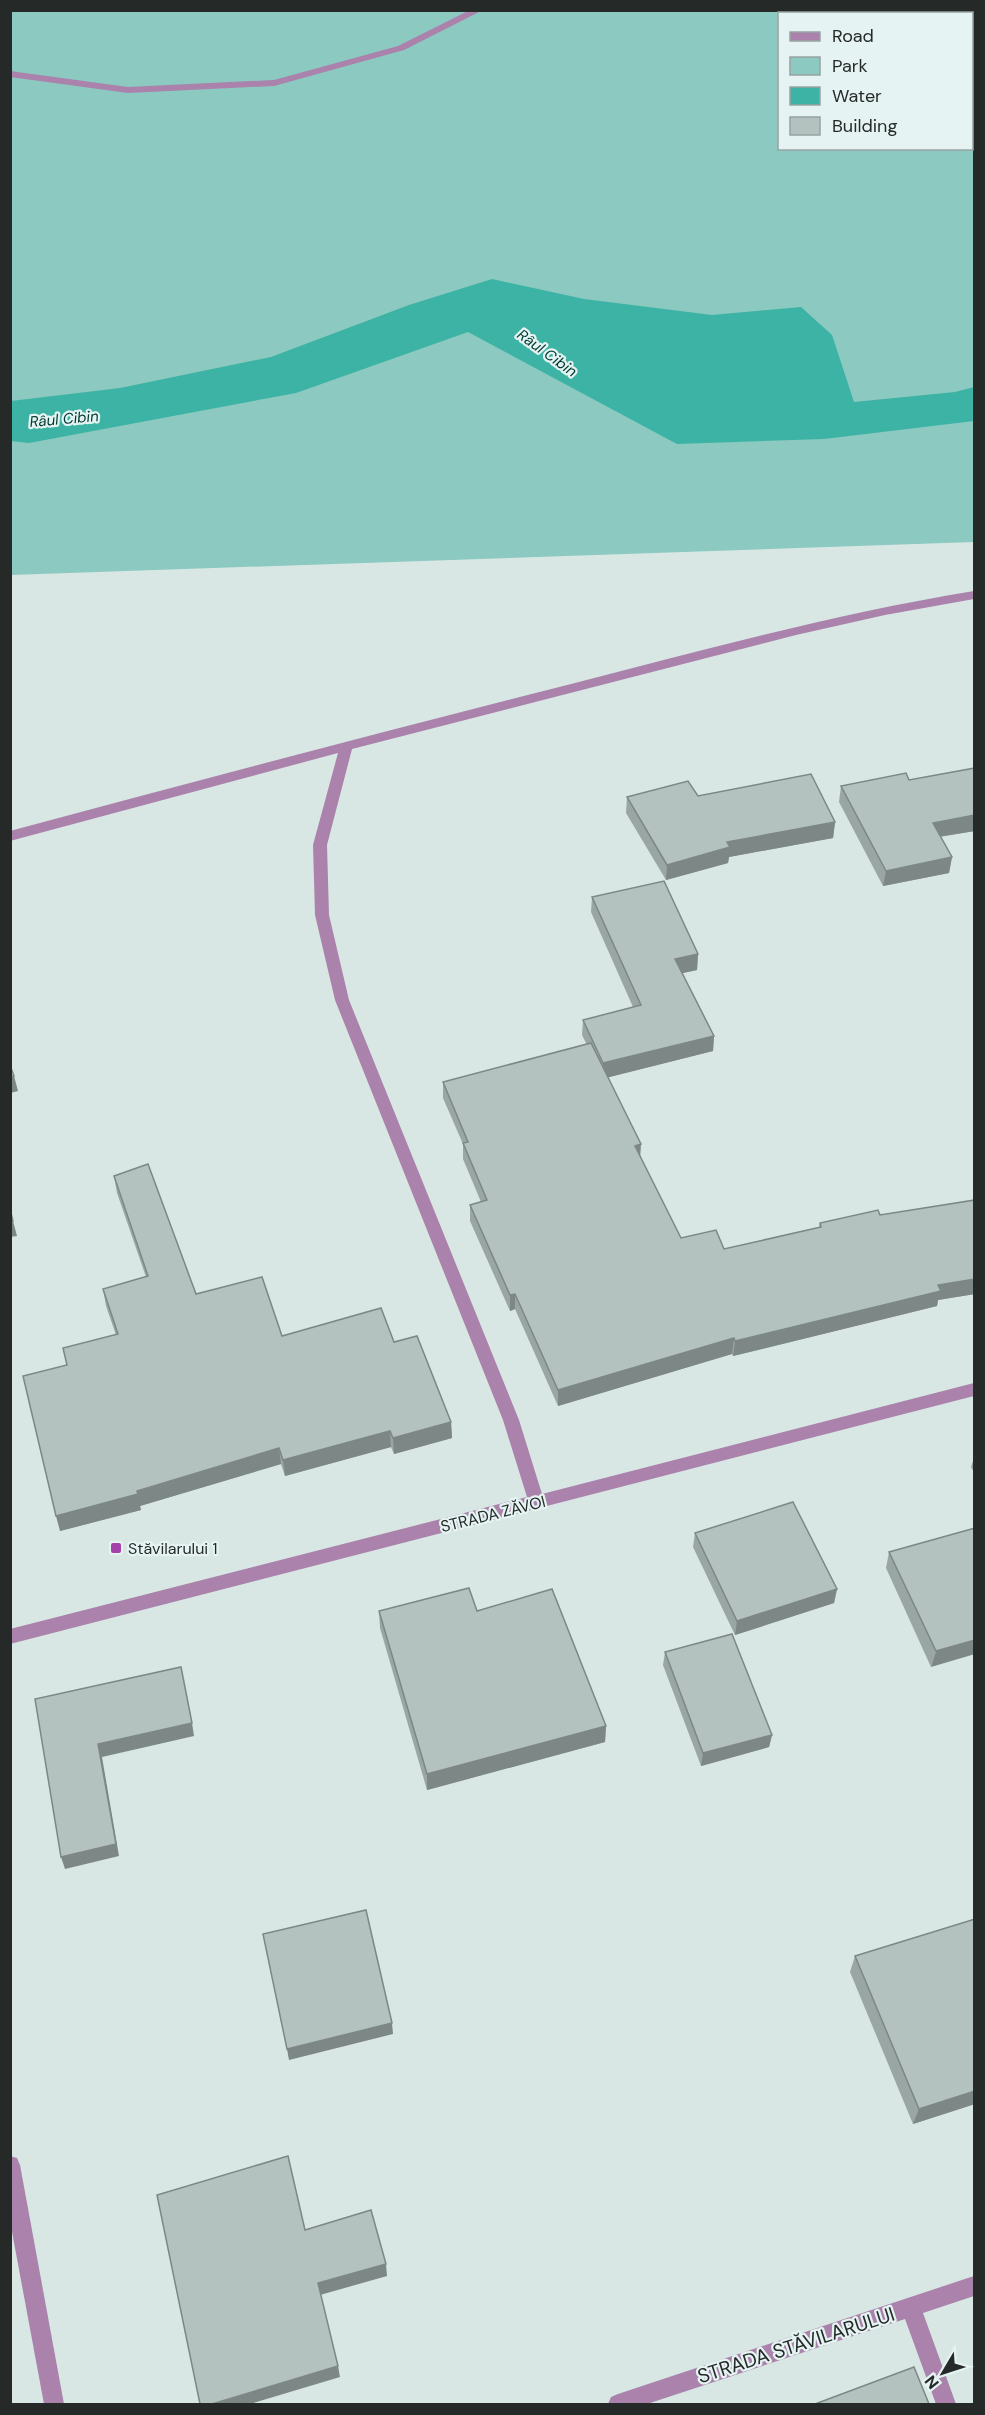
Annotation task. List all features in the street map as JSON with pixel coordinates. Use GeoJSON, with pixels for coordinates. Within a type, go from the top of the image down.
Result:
{"type":"FeatureCollection","features":[{"type":"Feature","properties":{"kind":"street"},"geometry":{"type":"LineString","coordinates":[[10,75],[128,90],[274,83],[401,48],[479,10]]}},
{"type":"Feature","properties":{"kind":"street"},"geometry":{"type":"LineString","coordinates":[[10,836],[347,745],[903,605],[975,595]]}},
{"type":"Feature","properties":{"kind":"street"},"geometry":{"type":"LineString","coordinates":[[347,745],[320,845],[322,915],[342,1000],[511,1420],[537,1503]]}},
{"type":"Feature","properties":{"kind":"street","name":"STRADA ZĂVOI"},"geometry":{"type":"LineString","coordinates":[[10,1637],[975,1390]]}},
{"type":"Feature","properties":{"kind":"street"},"geometry":{"type":"LineString","coordinates":[[10,2165],[54,2404]]}},
{"type":"Feature","properties":{"kind":"street","name":"STRADA STĂVILARULUI"},"geometry":{"type":"LineString","coordinates":[[618,2404],[975,2286]]}},
{"type":"Feature","properties":{"kind":"street"},"geometry":{"type":"LineString","coordinates":[[911,2307],[946,2404]]}},
{"type":"Feature","properties":{"kind":"green space"},"geometry":{"type":"Polygon","coordinates":[[[10,11],[974,11],[974,542],[11,575],[10,11]]]}},
{"type":"Feature","properties":{"kind":"water","name":"Râul Cibin"},"geometry":{"type":"Polygon","coordinates":[[[492,279],[584,299],[712,315],[801,307],[832,335],[854,402],[955,392],[974,387],[974,421],[824,439],[677,444],[468,332],[296,393],[29,443],[11,441],[11,401],[120,388],[271,357],[409,305],[492,279]]]}},
{"type":"Feature","properties":{"kind":"building"},"geometry":{"type":"Polygon","coordinates":[[[975,768],[975,815],[933,823],[952,857],[886,871],[841,786],[906,773],[909,780],[975,768]]]}},
{"type":"Feature","properties":{"kind":"building"},"geometry":{"type":"Polygon","coordinates":[[[811,774],[835,822],[727,842],[730,847],[667,865],[627,797],[688,781],[698,796],[811,774]]]}},
{"type":"Feature","properties":{"kind":"building"},"geometry":{"type":"Polygon","coordinates":[[[664,881],[698,954],[675,959],[714,1036],[603,1063],[583,1020],[641,1005],[592,897],[664,881]]]}},
{"type":"Feature","properties":{"kind":"building"},"geometry":{"type":"Polygon","coordinates":[[[591,1043],[641,1144],[635,1146],[681,1238],[716,1230],[724,1249],[821,1227],[820,1223],[878,1210],[880,1215],[975,1200],[975,1279],[938,1285],[941,1291],[735,1341],[734,1338],[558,1390],[515,1294],[510,1295],[470,1205],[487,1200],[463,1143],[468,1142],[443,1082],[591,1043]]]}},
{"type":"Feature","properties":{"kind":"building"},"geometry":{"type":"Polygon","coordinates":[[[10,1065],[14,1076],[10,1077],[10,1065]]]}},
{"type":"Feature","properties":{"kind":"building"},"geometry":{"type":"Polygon","coordinates":[[[148,1164],[196,1294],[262,1277],[282,1336],[381,1308],[394,1342],[417,1336],[451,1422],[393,1438],[390,1431],[283,1460],[279,1448],[137,1491],[138,1494],[56,1516],[23,1376],[67,1365],[63,1348],[118,1334],[103,1289],[148,1276],[114,1176],[148,1164]]]}},
{"type":"Feature","properties":{"kind":"building"},"geometry":{"type":"Polygon","coordinates":[[[793,1502],[837,1589],[737,1621],[695,1533],[793,1502]]]}},
{"type":"Feature","properties":{"kind":"building"},"geometry":{"type":"Polygon","coordinates":[[[975,1528],[975,1640],[936,1651],[889,1552],[975,1528]]]}},
{"type":"Feature","properties":{"kind":"building"},"geometry":{"type":"Polygon","coordinates":[[[469,1588],[477,1611],[552,1589],[606,1726],[427,1774],[379,1611],[469,1588]]]}},
{"type":"Feature","properties":{"kind":"building"},"geometry":{"type":"Polygon","coordinates":[[[732,1634],[772,1735],[703,1753],[665,1652],[732,1634]]]}},
{"type":"Feature","properties":{"kind":"building"},"geometry":{"type":"Polygon","coordinates":[[[181,1667],[192,1723],[98,1744],[116,1844],[61,1857],[35,1699],[181,1667]]]}},
{"type":"Feature","properties":{"kind":"building"},"geometry":{"type":"Polygon","coordinates":[[[366,1910],[392,2023],[287,2049],[263,1934],[366,1910]]]}},
{"type":"Feature","properties":{"kind":"building"},"geometry":{"type":"Polygon","coordinates":[[[975,1919],[975,2091],[919,2109],[855,1956],[975,1919]]]}},
{"type":"Feature","properties":{"kind":"building"},"geometry":{"type":"Polygon","coordinates":[[[288,2156],[305,2230],[371,2210],[386,2264],[318,2283],[338,2366],[212,2404],[200,2404],[157,2195],[288,2156]]]}},
{"type":"Feature","properties":{"kind":"building"},"geometry":{"type":"Polygon","coordinates":[[[914,2367],[929,2404],[815,2404],[914,2367]]]}},
{"type":"Feature","properties":{"kind":"place","name":"Stăvilarului 1"},"geometry":{"type":"Point","coordinates":[116,1548]}}]}
